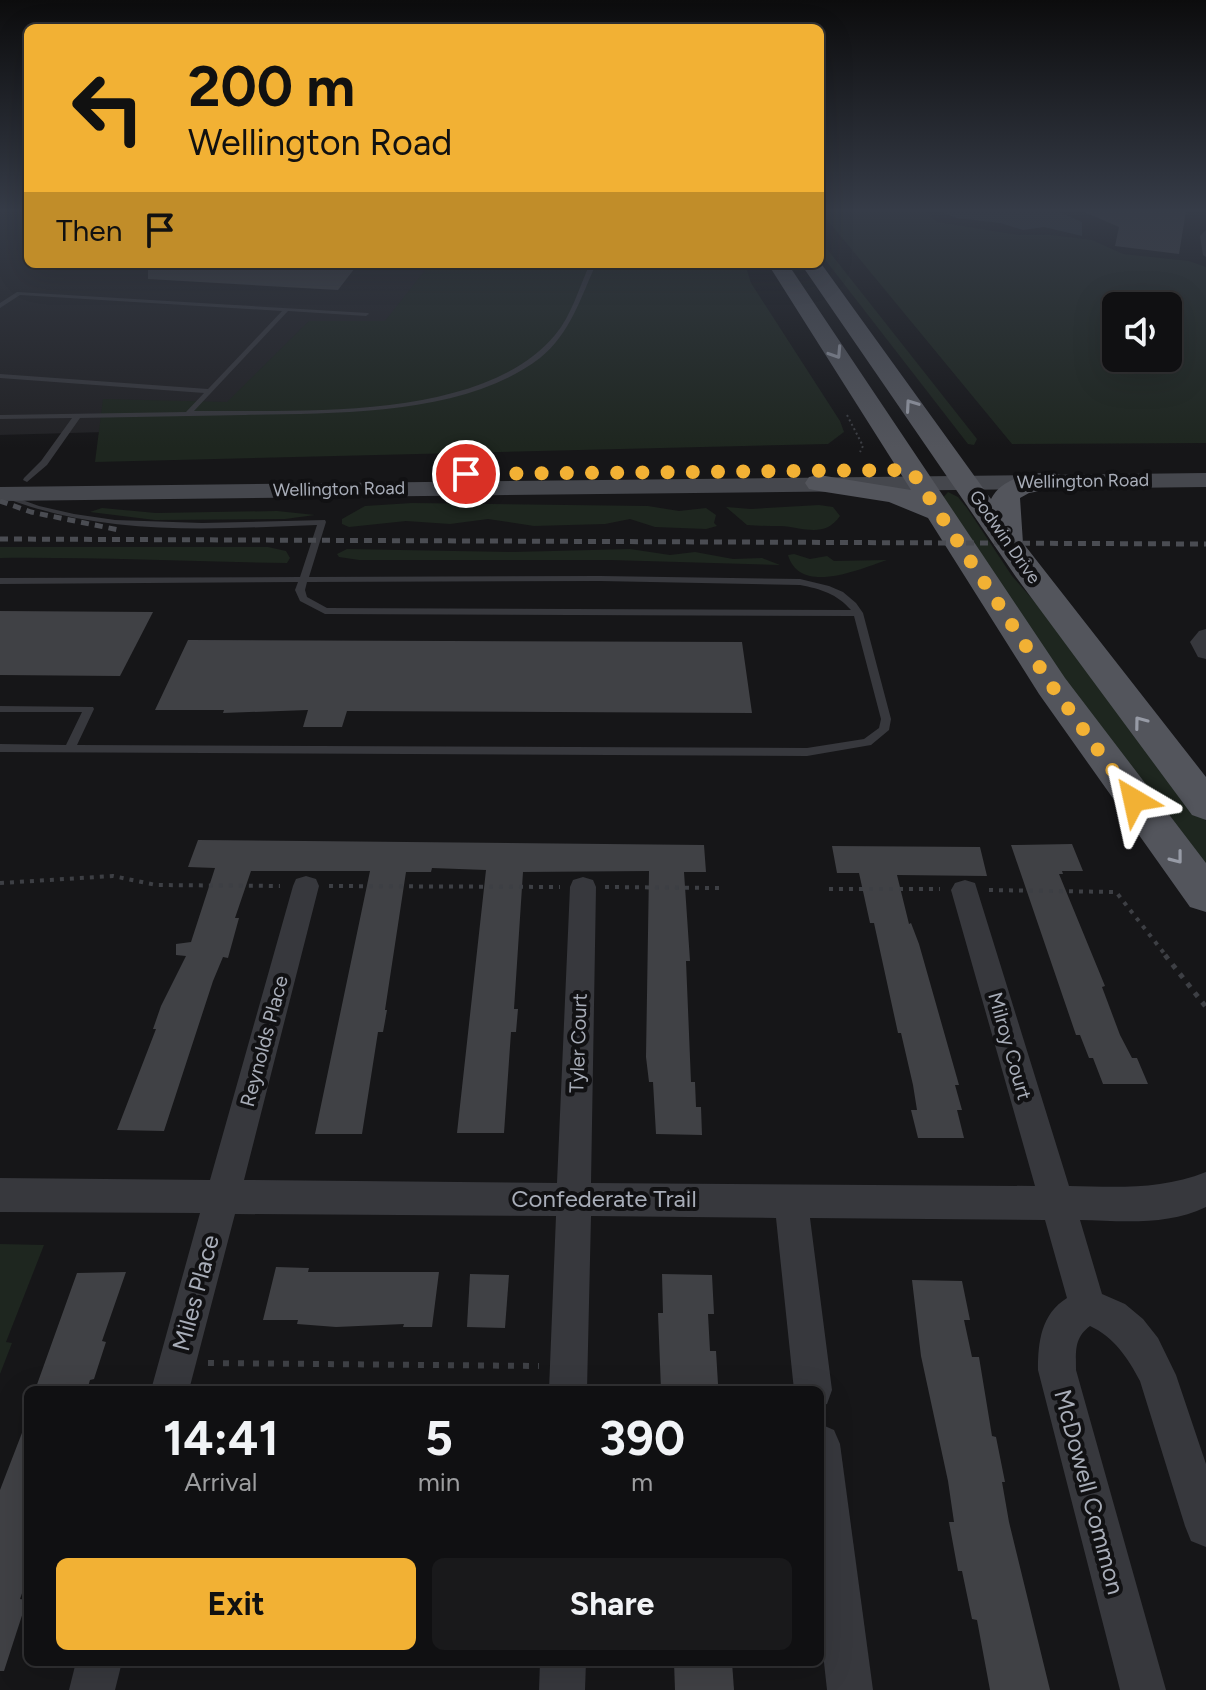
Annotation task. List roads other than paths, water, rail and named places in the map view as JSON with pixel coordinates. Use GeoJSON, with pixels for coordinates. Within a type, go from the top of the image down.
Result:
{"type":"FeatureCollection","features":[{"type":"Feature","properties":{"kind":"main road","name":"Godwin Drive"},"geometry":{"type":"LineString","coordinates":[[795,290],[1052,686],[1206,895]]}},
{"type":"Feature","properties":{"kind":"main road","name":"Godwin Drive"},"geometry":{"type":"LineString","coordinates":[[829,290],[1100,669],[1206,805]]}},
{"type":"Feature","properties":{"kind":"main road"},"geometry":{"type":"LineString","coordinates":[[815,476],[870,457],[880,422]]}},
{"type":"Feature","properties":{"kind":"main road","name":"Wellington Road"},"geometry":{"type":"LineString","coordinates":[[1,489],[27,480],[815,476],[924,489],[961,476],[1206,465]]}},
{"type":"Feature","properties":{"kind":"main road"},"geometry":{"type":"LineString","coordinates":[[815,476],[911,498],[924,489]]}},
{"type":"Feature","properties":{"kind":"main road","name":"Wellington Road"},"geometry":{"type":"LineString","coordinates":[[1,489],[815,476]]}},
{"type":"Feature","properties":{"kind":"main road","name":"Wellington Road"},"geometry":{"type":"LineString","coordinates":[[961,476],[1052,481],[1206,480]]}},
{"type":"Feature","properties":{"kind":"main road"},"geometry":{"type":"LineString","coordinates":[[1008,543],[1002,504],[1005,495],[1021,486],[1052,481]]}},
{"type":"Feature","properties":{"kind":"street"},"geometry":{"type":"LineString","coordinates":[[1206,635],[1201,642],[1206,652]]}},
{"type":"Feature","properties":{"kind":"street","name":"Reynolds Place"},"geometry":{"type":"LineString","coordinates":[[222,1196],[306,886]]}},
{"type":"Feature","properties":{"kind":"street","name":"Tyler Court"},"geometry":{"type":"LineString","coordinates":[[569,1378],[583,887]]}},
{"type":"Feature","properties":{"kind":"street","name":"Milroy Court"},"geometry":{"type":"LineString","coordinates":[[965,890],[1056,1203]]}},
{"type":"Feature","properties":{"kind":"street","name":"Confederate Trail"},"geometry":{"type":"LineString","coordinates":[[0,1195],[1161,1204],[1206,1189]]}},
{"type":"Feature","properties":{"kind":"street","name":"Miles Place"},"geometry":{"type":"LineString","coordinates":[[174,1376],[222,1196]]}},
{"type":"Feature","properties":{"kind":"street"},"geometry":{"type":"LineString","coordinates":[[791,1201],[813,1386]]}},
{"type":"Feature","properties":{"kind":"street"},"geometry":{"type":"LineString","coordinates":[[1056,1203],[1088,1307],[1108,1312],[1127,1327],[1145,1351],[1157,1375],[1206,1526]]}},
{"type":"Feature","properties":{"kind":"street","name":"McDowell Common"},"geometry":{"type":"LineString","coordinates":[[1088,1307],[1072,1314],[1060,1328],[1057,1370],[1143,1690]]}},
{"type":"Feature","properties":{"kind":"street"},"geometry":{"type":"LineString","coordinates":[[824,1477],[850,1690]]}},
{"type":"Feature","properties":{"kind":"street"},"geometry":{"type":"LineString","coordinates":[[92,1690],[98,1666]]}},
{"type":"Feature","properties":{"kind":"street"},"geometry":{"type":"LineString","coordinates":[[562,1690],[563,1666]]}},
{"type":"Feature","properties":{"kind":"lane"},"geometry":{"type":"LineString","coordinates":[[0,417],[347,411],[431,399],[479,386],[518,369],[557,338],[580,290]]}},
{"type":"Feature","properties":{"kind":"lane"},"geometry":{"type":"LineString","coordinates":[[0,306],[19,293],[366,314]]}},
{"type":"Feature","properties":{"kind":"lane"},"geometry":{"type":"LineString","coordinates":[[188,414],[286,310]]}},
{"type":"Feature","properties":{"kind":"lane"},"geometry":{"type":"LineString","coordinates":[[0,376],[209,391]]}},
{"type":"Feature","properties":{"kind":"lane"},"geometry":{"type":"LineString","coordinates":[[27,480],[44,463],[76,418]]}},
{"type":"Feature","properties":{"kind":"lane"},"geometry":{"type":"LineString","coordinates":[[1,489],[25,505],[119,521],[190,524],[322,522],[300,590],[303,599],[316,608],[337,612],[614,610],[858,613]]}},
{"type":"Feature","properties":{"kind":"lane"},"geometry":{"type":"LineString","coordinates":[[0,581],[430,578],[800,582],[839,592],[850,600],[858,613],[886,719],[884,730],[874,739],[830,749],[791,752],[0,748]]}},
{"type":"Feature","properties":{"kind":"lane"},"geometry":{"type":"LineString","coordinates":[[0,709],[89,709],[70,748]]}},
{"type":"Feature","properties":{"kind":"railway"},"geometry":{"type":"LineString","coordinates":[[0,501],[31,512],[119,530]]}},
{"type":"Feature","properties":{"kind":"railway"},"geometry":{"type":"LineString","coordinates":[[0,539],[1206,544]]}}]}
